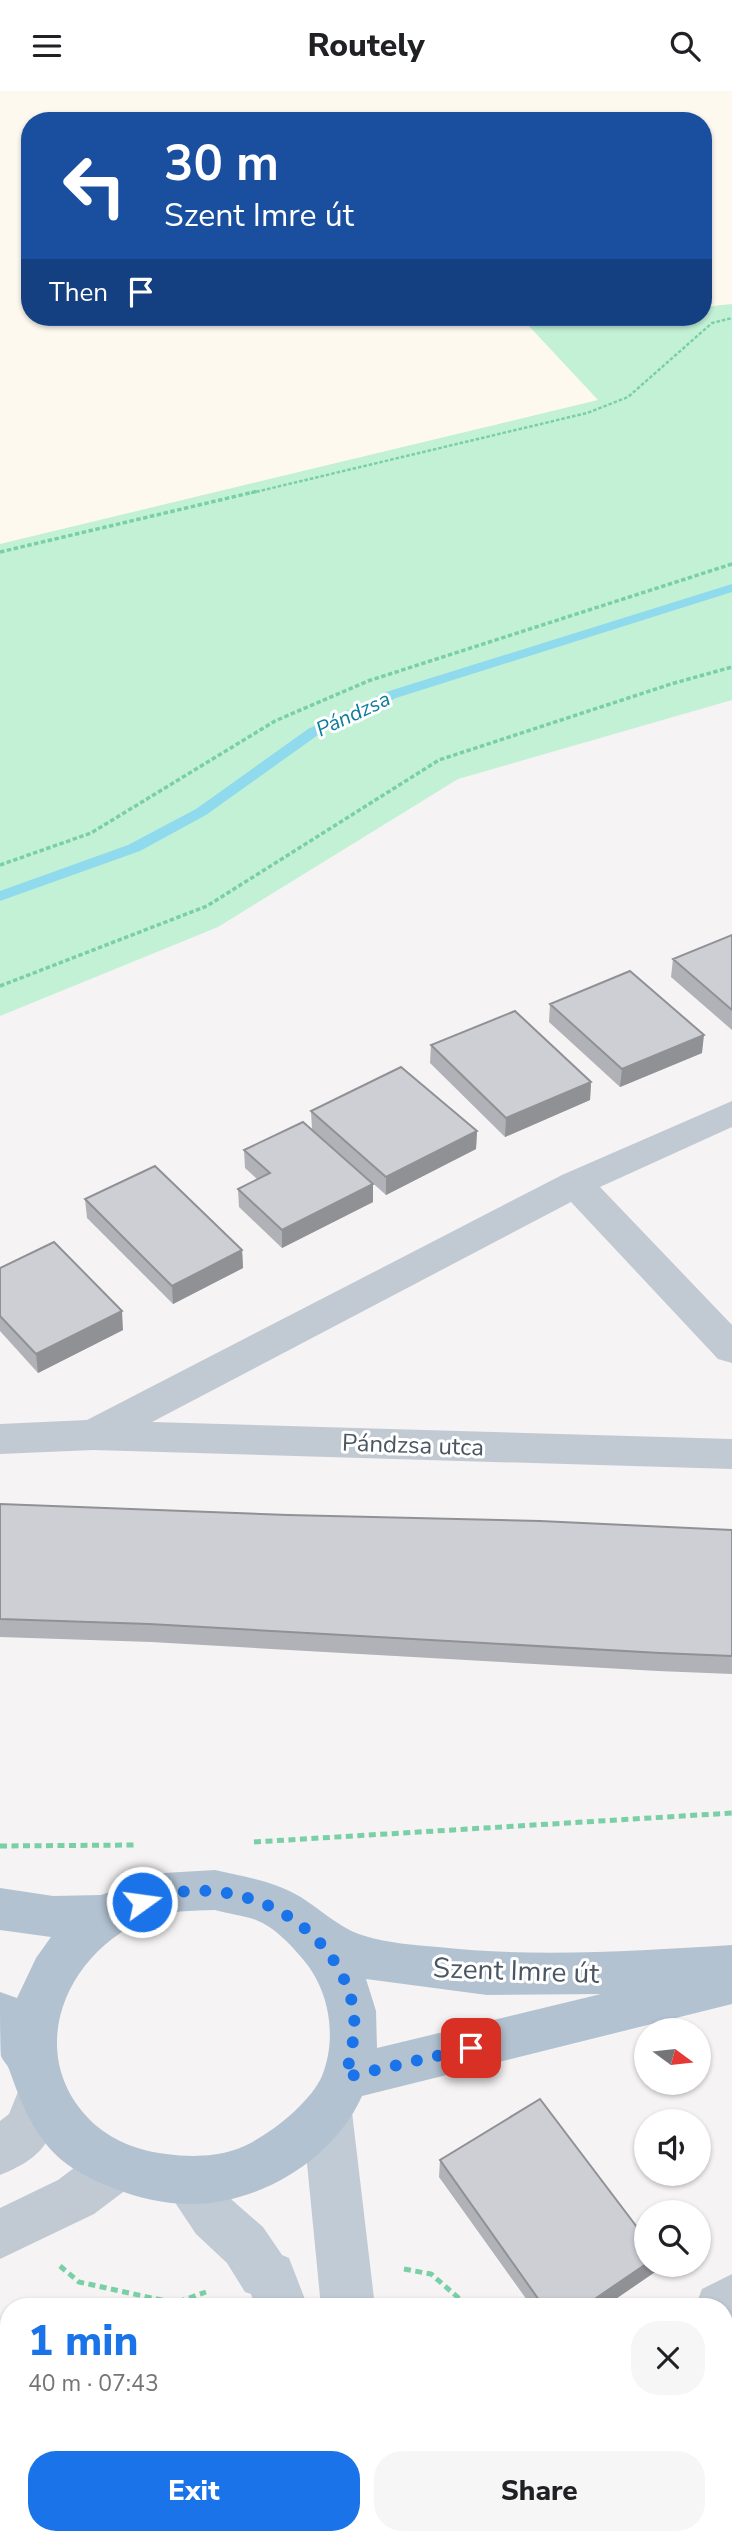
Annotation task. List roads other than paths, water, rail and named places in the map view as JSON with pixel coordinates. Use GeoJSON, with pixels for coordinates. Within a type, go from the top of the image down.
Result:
{"type":"FeatureCollection","features":[{"type":"Feature","properties":{"kind":"main road","name":"Szent Imre út"},"geometry":{"type":"LineString","coordinates":[[106,1916],[159,1894],[215,1890],[275,1906],[353,1955],[414,1966],[487,1974],[641,1972],[732,1966]]}},
{"type":"Feature","properties":{"kind":"main road"},"geometry":{"type":"LineString","coordinates":[[0,1909],[53,1917],[106,1916]]}},
{"type":"Feature","properties":{"kind":"main road"},"geometry":{"type":"LineString","coordinates":[[37,2076],[34,2018],[48,1979],[73,1944],[106,1916]]}},
{"type":"Feature","properties":{"kind":"main road"},"geometry":{"type":"LineString","coordinates":[[308,1928],[340,1969],[352,2004],[355,2038],[336,2094],[347,2298]]}},
{"type":"Feature","properties":{"kind":"main road","name":"Szent Imre út"},"geometry":{"type":"LineString","coordinates":[[336,2094],[421,2061],[732,1983]]}},
{"type":"Feature","properties":{"kind":"main road"},"geometry":{"type":"LineString","coordinates":[[0,2014],[5,2018],[71,2136],[117,2167],[152,2177],[190,2181],[243,2172],[289,2147],[336,2094]]}},
{"type":"Feature","properties":{"kind":"main road"},"geometry":{"type":"LineString","coordinates":[[190,2181],[214,2217],[246,2245],[264,2274],[270,2276],[279,2298]]}},
{"type":"Feature","properties":{"kind":"street","name":"Pándzsa utca"},"geometry":{"type":"LineString","coordinates":[[93,1435],[575,1184],[732,1112]]}},
{"type":"Feature","properties":{"kind":"street"},"geometry":{"type":"LineString","coordinates":[[575,1184],[732,1349]]}},
{"type":"Feature","properties":{"kind":"street","name":"Pándzsa utca"},"geometry":{"type":"LineString","coordinates":[[0,1439],[93,1435],[732,1454]]}},
{"type":"Feature","properties":{"kind":"street"},"geometry":{"type":"LineString","coordinates":[[0,2151],[29,2129],[37,2076]]}},
{"type":"Feature","properties":{"kind":"street"},"geometry":{"type":"LineString","coordinates":[[0,2234],[76,2197],[117,2167]]}},
{"type":"Feature","properties":{"kind":"waterway","name":"Pándzsa"},"geometry":{"type":"LineString","coordinates":[[0,896],[134,848],[201,812],[313,732],[391,695],[732,588]]}}]}
